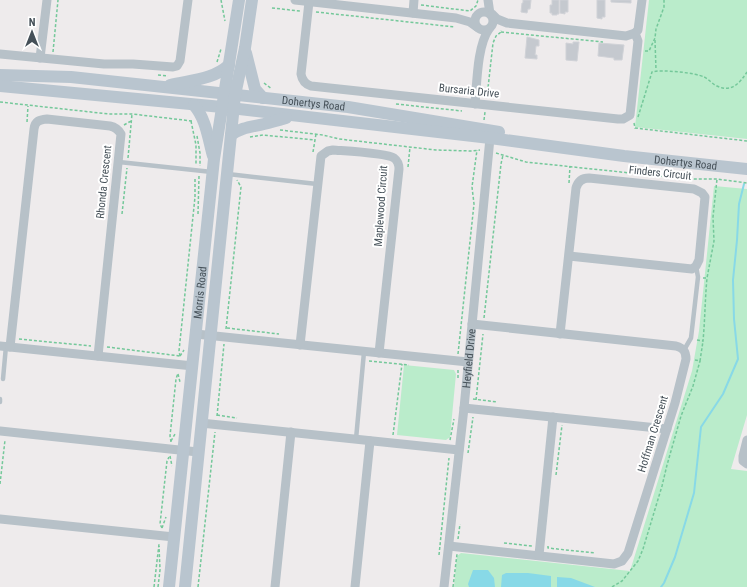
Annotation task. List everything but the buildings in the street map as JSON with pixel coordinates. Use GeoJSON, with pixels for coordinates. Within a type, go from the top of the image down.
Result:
{"type":"FeatureCollection","features":[{"type":"Feature","properties":{"kind":"street"},"geometry":{"type":"LineString","coordinates":[[40,58],[47,0]]}},
{"type":"Feature","properties":{"kind":"street"},"geometry":{"type":"LineString","coordinates":[[0,54],[104,64],[178,66],[180,62],[188,0]]}},
{"type":"Feature","properties":{"kind":"street","name":"Morris Road"},"geometry":{"type":"LineString","coordinates":[[185,587],[210,335],[232,174],[231,135],[234,109],[229,94],[223,64],[239,0]]}},
{"type":"Feature","properties":{"kind":"street","name":"Morris Road"},"geometry":{"type":"LineString","coordinates":[[169,587],[214,159],[222,107],[229,94],[245,48],[252,0]]}},
{"type":"Feature","properties":{"kind":"street"},"geometry":{"type":"LineString","coordinates":[[295,0],[309,2],[413,6],[456,22],[470,22],[485,30],[504,26],[626,36],[635,33],[639,25],[642,0]]}},
{"type":"Feature","properties":{"kind":"street"},"geometry":{"type":"LineString","coordinates":[[481,48],[475,18],[486,0]]}},
{"type":"Feature","properties":{"kind":"street"},"geometry":{"type":"LineString","coordinates":[[475,104],[481,48],[484,39],[494,23],[486,0]]}},
{"type":"Feature","properties":{"kind":"street","name":"Bursaria Drive"},"geometry":{"type":"LineString","coordinates":[[309,2],[301,74],[307,85],[624,119],[630,115],[638,41],[635,33]]}},
{"type":"Feature","properties":{"kind":"street"},"geometry":{"type":"LineString","coordinates":[[456,22],[479,13],[486,12],[502,21],[504,26]]}},
{"type":"Feature","properties":{"kind":"street"},"geometry":{"type":"LineString","coordinates":[[245,48],[255,89],[263,98]]}},
{"type":"Feature","properties":{"kind":"street"},"geometry":{"type":"LineString","coordinates":[[163,87],[212,76],[223,71],[223,64]]}},
{"type":"Feature","properties":{"kind":"street","name":"Dohertys Road"},"geometry":{"type":"LineString","coordinates":[[0,75],[70,77],[348,106],[488,130],[624,156],[747,169]]}},
{"type":"Feature","properties":{"kind":"street","name":"Dohertys Road"},"geometry":{"type":"LineString","coordinates":[[0,86],[222,107],[293,116],[488,130]]}},
{"type":"Feature","properties":{"kind":"street"},"geometry":{"type":"LineString","coordinates":[[194,105],[204,119],[214,159]]}},
{"type":"Feature","properties":{"kind":"street"},"geometry":{"type":"LineString","coordinates":[[231,135],[246,127],[293,116]]}},
{"type":"Feature","properties":{"kind":"street","name":"Rhonda Crescent"},"geometry":{"type":"LineString","coordinates":[[5,346],[34,125],[37,121],[47,119],[115,127],[121,134],[98,356]]}},
{"type":"Feature","properties":{"kind":"street","name":"Heyfield Drive"},"geometry":{"type":"LineString","coordinates":[[444,587],[453,547],[453,446],[464,403],[488,130]]}},
{"type":"Feature","properties":{"kind":"street","name":"Maplewood Circuit"},"geometry":{"type":"LineString","coordinates":[[300,345],[320,160],[321,156],[328,151],[333,150],[388,156],[396,160],[399,164],[379,353]]}},
{"type":"Feature","properties":{"kind":"street","name":"Finders Circuit"},"geometry":{"type":"LineString","coordinates":[[569,256],[576,188],[580,180],[584,178],[597,179],[694,189],[702,192],[705,201],[699,260],[696,266]]}},
{"type":"Feature","properties":{"kind":"street"},"geometry":{"type":"LineString","coordinates":[[560,334],[569,256],[688,269],[696,266]]}},
{"type":"Feature","properties":{"kind":"street"},"geometry":{"type":"LineString","coordinates":[[471,328],[483,325],[676,346],[682,348],[685,354]]}},
{"type":"Feature","properties":{"kind":"street"},"geometry":{"type":"LineString","coordinates":[[196,334],[468,362]]}},
{"type":"Feature","properties":{"kind":"street"},"geometry":{"type":"LineString","coordinates":[[5,346],[193,366]]}},
{"type":"Feature","properties":{"kind":"street","name":"Hoffman Crescent"},"geometry":{"type":"LineString","coordinates":[[453,547],[614,564],[626,558],[685,368],[685,354]]}},
{"type":"Feature","properties":{"kind":"street"},"geometry":{"type":"LineString","coordinates":[[464,403],[553,417],[667,429]]}},
{"type":"Feature","properties":{"kind":"street"},"geometry":{"type":"LineString","coordinates":[[539,555],[553,417]]}},
{"type":"Feature","properties":{"kind":"street"},"geometry":{"type":"LineString","coordinates":[[201,423],[370,441],[453,446]]}},
{"type":"Feature","properties":{"kind":"street"},"geometry":{"type":"LineString","coordinates":[[275,587],[291,432]]}},
{"type":"Feature","properties":{"kind":"street"},"geometry":{"type":"LineString","coordinates":[[2,435],[198,452]]}},
{"type":"Feature","properties":{"kind":"street"},"geometry":{"type":"LineString","coordinates":[[745,462],[743,456],[747,440]]}},
{"type":"Feature","properties":{"kind":"street"},"geometry":{"type":"LineString","coordinates":[[355,587],[370,441]]}},
{"type":"Feature","properties":{"kind":"street"},"geometry":{"type":"LineString","coordinates":[[0,519],[174,537]]}},
{"type":"Feature","properties":{"kind":"lane"},"geometry":{"type":"LineString","coordinates":[[119,162],[213,173]]}},
{"type":"Feature","properties":{"kind":"lane"},"geometry":{"type":"LineString","coordinates":[[232,174],[317,184]]}},
{"type":"Feature","properties":{"kind":"lane"},"geometry":{"type":"LineString","coordinates":[[685,354],[691,340],[698,277],[696,266]]}},
{"type":"Feature","properties":{"kind":"lane"},"geometry":{"type":"LineString","coordinates":[[2,379],[5,346]]}},
{"type":"Feature","properties":{"kind":"lane"},"geometry":{"type":"LineString","coordinates":[[356,439],[364,352]]}},
{"type":"Feature","properties":{"kind":"path"},"geometry":{"type":"LineString","coordinates":[[53,52],[58,0]]}},
{"type":"Feature","properties":{"kind":"path"},"geometry":{"type":"LineString","coordinates":[[413,6],[470,11],[476,6],[478,0]]}},
{"type":"Feature","properties":{"kind":"path"},"geometry":{"type":"LineString","coordinates":[[656,70],[656,29],[664,7],[664,0]]}},
{"type":"Feature","properties":{"kind":"path"},"geometry":{"type":"LineString","coordinates":[[221,1],[226,22]]}},
{"type":"Feature","properties":{"kind":"path"},"geometry":{"type":"LineString","coordinates":[[272,8],[456,22]]}},
{"type":"Feature","properties":{"kind":"path"},"geometry":{"type":"LineString","coordinates":[[488,130],[486,105],[493,43],[496,36],[504,26],[604,42]]}},
{"type":"Feature","properties":{"kind":"path"},"geometry":{"type":"LineString","coordinates":[[637,50],[649,51],[655,38]]}},
{"type":"Feature","properties":{"kind":"path"},"geometry":{"type":"LineString","coordinates":[[222,43],[219,57],[223,64]]}},
{"type":"Feature","properties":{"kind":"path"},"geometry":{"type":"LineString","coordinates":[[747,72],[737,86],[730,88],[717,86],[704,77],[656,70],[652,72],[650,76],[639,117],[633,121],[635,128],[747,140]]}},
{"type":"Feature","properties":{"kind":"path"},"geometry":{"type":"LineString","coordinates":[[0,102],[109,114],[132,114],[195,121]]}},
{"type":"Feature","properties":{"kind":"path"},"geometry":{"type":"LineString","coordinates":[[191,121],[196,145],[198,216]]}},
{"type":"Feature","properties":{"kind":"path"},"geometry":{"type":"LineString","coordinates":[[185,346],[180,356],[179,351],[200,153],[197,134]]}},
{"type":"Feature","properties":{"kind":"path"},"geometry":{"type":"LineString","coordinates":[[248,136],[251,138],[263,135],[315,140]]}},
{"type":"Feature","properties":{"kind":"path"},"geometry":{"type":"LineString","coordinates":[[407,173],[410,147]]}},
{"type":"Feature","properties":{"kind":"path"},"geometry":{"type":"LineString","coordinates":[[467,457],[471,439],[503,155]]}},
{"type":"Feature","properties":{"kind":"path"},"geometry":{"type":"LineString","coordinates":[[198,587],[241,188],[237,179],[232,174]]}},
{"type":"Feature","properties":{"kind":"path"},"geometry":{"type":"LineString","coordinates":[[612,587],[622,581],[638,561],[643,549],[681,416],[693,386],[700,361],[706,320],[705,300],[707,278],[714,241],[713,217],[717,179],[747,183]]}},
{"type":"Feature","properties":{"kind":"path"},"geometry":{"type":"LineString","coordinates":[[698,277],[707,278]]}},
{"type":"Feature","properties":{"kind":"path"},"geometry":{"type":"LineString","coordinates":[[460,330],[471,328]]}},
{"type":"Feature","properties":{"kind":"path"},"geometry":{"type":"LineString","coordinates":[[691,340],[703,341]]}},
{"type":"Feature","properties":{"kind":"path"},"geometry":{"type":"LineString","coordinates":[[685,354],[700,361]]}},
{"type":"Feature","properties":{"kind":"path"},"geometry":{"type":"LineString","coordinates":[[393,435],[402,364]]}},
{"type":"Feature","properties":{"kind":"path"},"geometry":{"type":"LineString","coordinates":[[171,441],[170,436],[176,379],[178,373]]}},
{"type":"Feature","properties":{"kind":"path"},"geometry":{"type":"LineString","coordinates":[[464,403],[498,403]]}},
{"type":"Feature","properties":{"kind":"path"},"geometry":{"type":"LineString","coordinates":[[556,479],[562,425]]}},
{"type":"Feature","properties":{"kind":"path"},"geometry":{"type":"LineString","coordinates":[[0,484],[2,435]]}},
{"type":"Feature","properties":{"kind":"path"},"geometry":{"type":"LineString","coordinates":[[438,560],[453,446]]}},
{"type":"Feature","properties":{"kind":"path"},"geometry":{"type":"LineString","coordinates":[[162,528],[160,524],[166,468],[167,461],[170,457]]}},
{"type":"Feature","properties":{"kind":"path"},"geometry":{"type":"LineString","coordinates":[[453,587],[453,547],[460,524]]}},
{"type":"Feature","properties":{"kind":"path"},"geometry":{"type":"LineString","coordinates":[[549,540],[548,548],[598,553]]}},
{"type":"Feature","properties":{"kind":"path"},"geometry":{"type":"LineString","coordinates":[[154,587],[159,544],[160,570],[158,587]]}},
{"type":"Feature","properties":{"kind":"green space"},"geometry":{"type":"Polygon","coordinates":[[[649,0],[747,0],[747,139],[635,127],[649,0]]]}},
{"type":"Feature","properties":{"kind":"green space"},"geometry":{"type":"Polygon","coordinates":[[[714,186],[747,189],[747,415],[731,469],[747,471],[747,587],[454,587],[457,556],[461,553],[630,571],[692,371],[699,331],[714,186]]]}},
{"type":"Feature","properties":{"kind":"green space"},"geometry":{"type":"Polygon","coordinates":[[[404,365],[454,370],[456,374],[450,437],[446,440],[397,435],[404,365]]]}},
{"type":"Feature","properties":{"kind":"water"},"geometry":{"type":"Polygon","coordinates":[[[473,570],[488,570],[494,578],[495,587],[469,587],[468,584],[473,570]]]}},
{"type":"Feature","properties":{"kind":"water"},"geometry":{"type":"Polygon","coordinates":[[[506,573],[528,573],[551,576],[551,587],[501,587],[502,575],[506,573]]]}},
{"type":"Feature","properties":{"kind":"water"},"geometry":{"type":"Polygon","coordinates":[[[557,577],[571,578],[595,587],[557,587],[557,577]]]}},
{"type":"Feature","properties":{"kind":"waterway"},"geometry":{"type":"LineString","coordinates":[[661,587],[675,557],[694,493],[701,427],[723,394],[738,359],[734,319],[733,280],[739,204],[744,184]]}}]}
